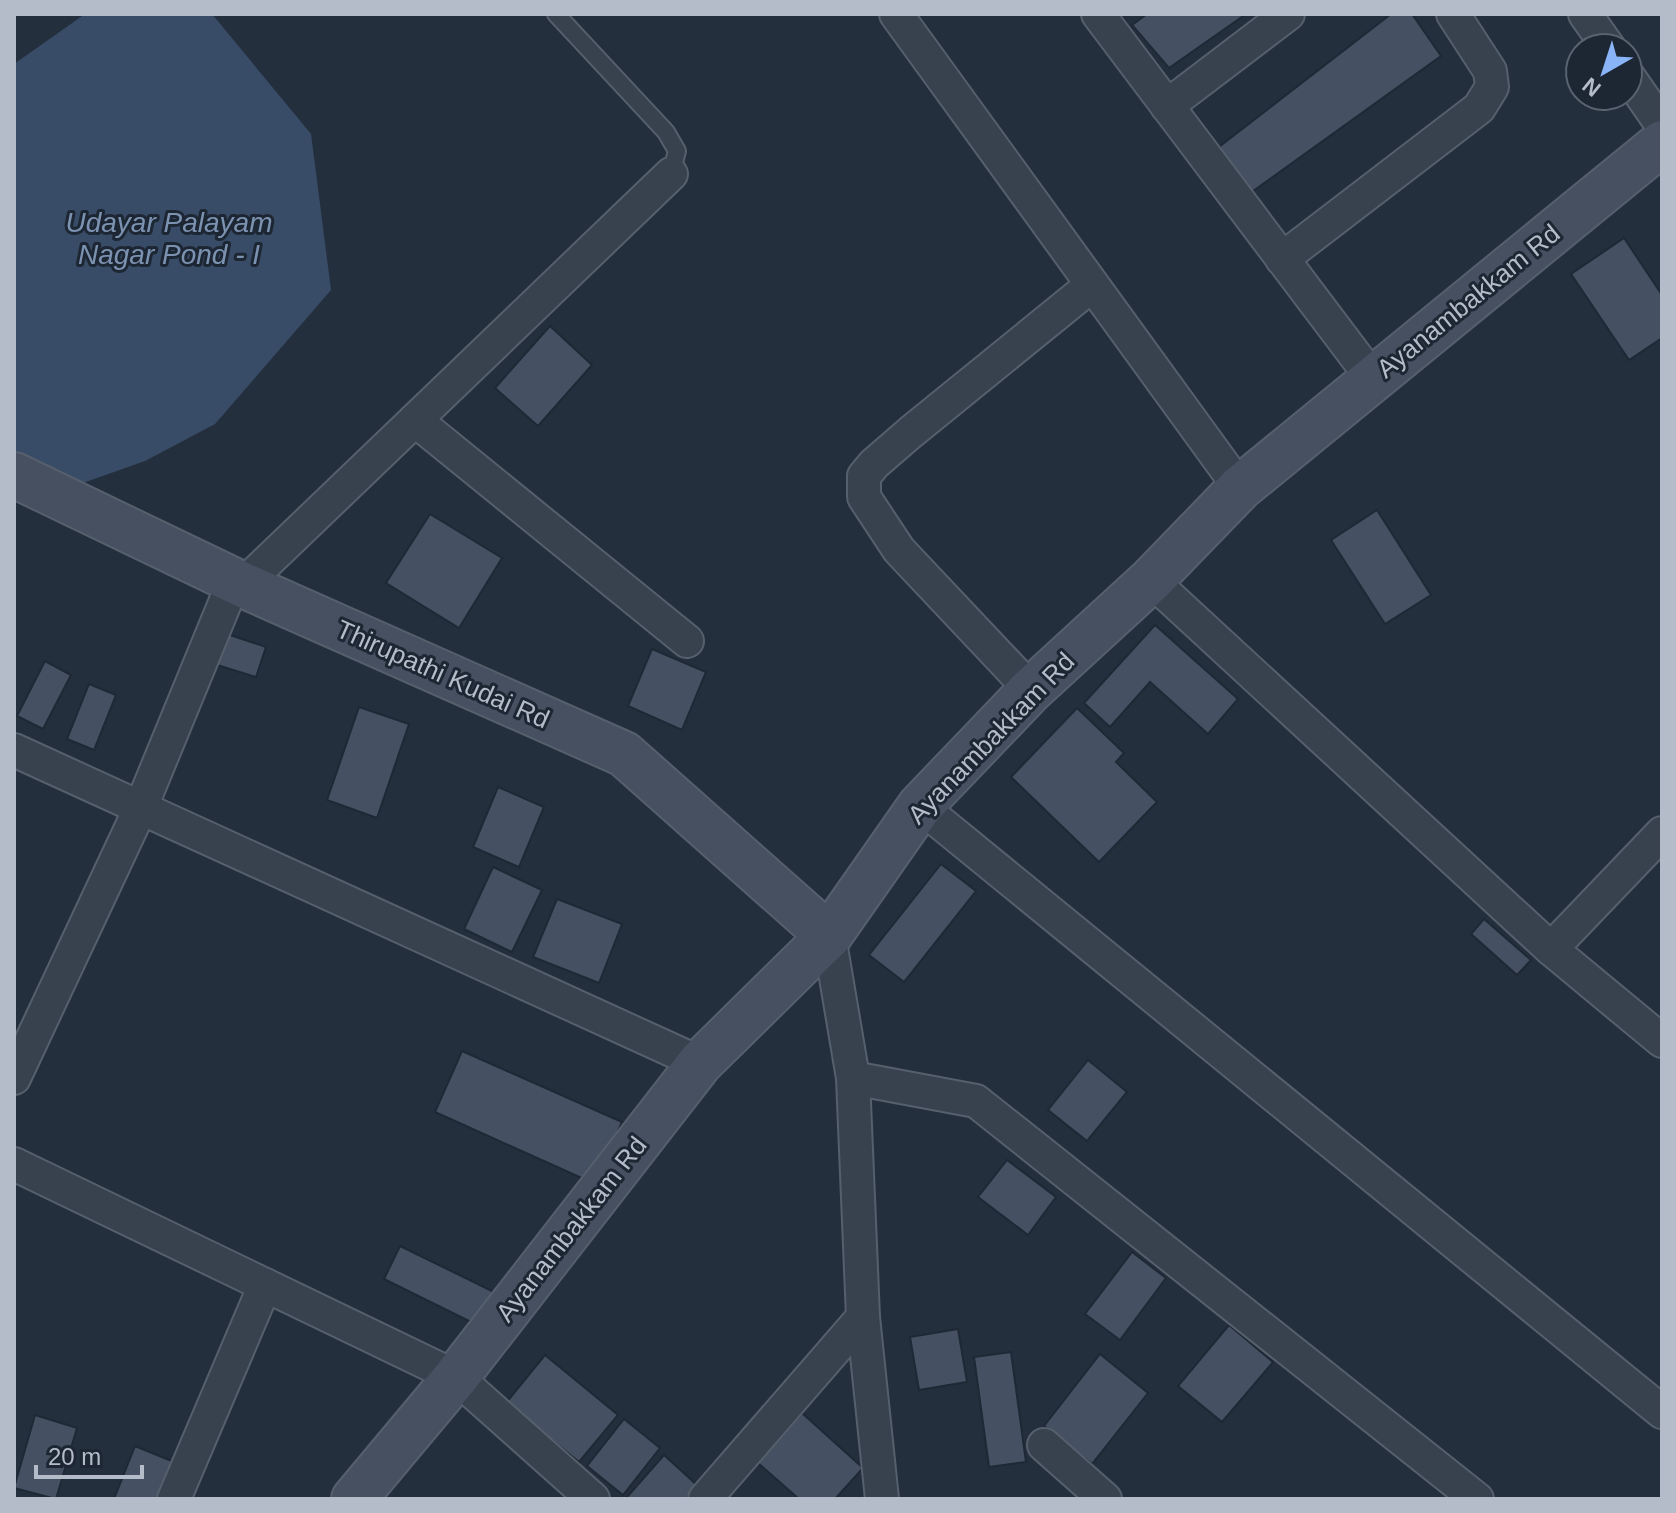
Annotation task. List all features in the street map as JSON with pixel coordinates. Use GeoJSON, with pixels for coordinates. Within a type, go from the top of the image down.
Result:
{"type":"FeatureCollection","features":[{"type":"Feature","properties":{"kind":"street"},"geometry":{"type":"LineString","coordinates":[[896,14],[1240,488]]}},
{"type":"Feature","properties":{"kind":"street"},"geometry":{"type":"LineString","coordinates":[[1098,14],[1373,379]]}},
{"type":"Feature","properties":{"kind":"street"},"geometry":{"type":"LineString","coordinates":[[1167,106],[1288,14]]}},
{"type":"Feature","properties":{"kind":"street"},"geometry":{"type":"LineString","coordinates":[[1282,259],[1479,108],[1492,87],[1490,71],[1453,14]]}},
{"type":"Feature","properties":{"kind":"street"},"geometry":{"type":"LineString","coordinates":[[1585,14],[1598,32]]}},
{"type":"Feature","properties":{"kind":"street"},"geometry":{"type":"LineString","coordinates":[[1644,99],[1662,125]]}},
{"type":"Feature","properties":{"kind":"street","name":"Ayanambakkam Rd"},"geometry":{"type":"LineString","coordinates":[[354,1499],[456,1377],[700,1063],[829,936],[920,806],[1031,690],[1151,580],[1240,488],[1662,143]]}},
{"type":"Feature","properties":{"kind":"street"},"geometry":{"type":"LineString","coordinates":[[14,1078],[141,807],[239,583],[415,420],[671,174]]}},
{"type":"Feature","properties":{"kind":"street"},"geometry":{"type":"LineString","coordinates":[[1031,690],[899,550],[864,497],[864,476],[902,440],[1092,285]]}},
{"type":"Feature","properties":{"kind":"street"},"geometry":{"type":"LineString","coordinates":[[415,420],[687,641]]}},
{"type":"Feature","properties":{"kind":"street","name":"Thirupathi Kudai Rd"},"geometry":{"type":"LineString","coordinates":[[14,475],[239,583],[624,754],[829,936]]}},
{"type":"Feature","properties":{"kind":"street"},"geometry":{"type":"LineString","coordinates":[[1151,580],[1551,949],[1662,1041]]}},
{"type":"Feature","properties":{"kind":"street"},"geometry":{"type":"LineString","coordinates":[[14,750],[700,1063]]}},
{"type":"Feature","properties":{"kind":"street"},"geometry":{"type":"LineString","coordinates":[[920,806],[1662,1412]]}},
{"type":"Feature","properties":{"kind":"street"},"geometry":{"type":"LineString","coordinates":[[1551,949],[1662,833]]}},
{"type":"Feature","properties":{"kind":"street"},"geometry":{"type":"LineString","coordinates":[[829,936],[853,1078],[863,1317],[882,1499]]}},
{"type":"Feature","properties":{"kind":"street"},"geometry":{"type":"LineString","coordinates":[[853,1078],[976,1101],[1477,1499]]}},
{"type":"Feature","properties":{"kind":"street"},"geometry":{"type":"LineString","coordinates":[[14,1164],[456,1377],[593,1499]]}},
{"type":"Feature","properties":{"kind":"street"},"geometry":{"type":"LineString","coordinates":[[174,1499],[265,1285]]}},
{"type":"Feature","properties":{"kind":"street"},"geometry":{"type":"LineString","coordinates":[[705,1499],[863,1317]]}},
{"type":"Feature","properties":{"kind":"street"},"geometry":{"type":"LineString","coordinates":[[1044,1445],[1105,1499]]}},
{"type":"Feature","properties":{"kind":"lane"},"geometry":{"type":"LineString","coordinates":[[556,14],[666,132],[677,151],[671,174]]}},
{"type":"Feature","properties":{"kind":"water","name":"Udayar Palayam Nagar Pond - I"},"geometry":{"type":"Polygon","coordinates":[[[85,14],[212,14],[311,134],[331,290],[215,424],[145,461],[80,484],[14,454],[14,64],[85,14]]]}},
{"type":"Feature","properties":{"kind":"building"},"geometry":{"type":"Polygon","coordinates":[[[1147,14],[1246,14],[1169,68],[1132,25],[1147,14]]]}},
{"type":"Feature","properties":{"kind":"building"},"geometry":{"type":"Polygon","coordinates":[[[1391,14],[1412,14],[1441,56],[1249,194],[1215,150],[1391,14]]]}},
{"type":"Feature","properties":{"kind":"building"},"geometry":{"type":"Polygon","coordinates":[[[1624,238],[1662,295],[1662,338],[1629,360],[1571,274],[1624,238]]]}},
{"type":"Feature","properties":{"kind":"building"},"geometry":{"type":"Polygon","coordinates":[[[550,326],[592,365],[538,426],[495,388],[550,326]]]}},
{"type":"Feature","properties":{"kind":"building"},"geometry":{"type":"Polygon","coordinates":[[[1377,510],[1431,595],[1385,624],[1331,540],[1377,510]]]}},
{"type":"Feature","properties":{"kind":"building"},"geometry":{"type":"Polygon","coordinates":[[[430,514],[502,558],[459,628],[386,583],[430,514]]]}},
{"type":"Feature","properties":{"kind":"building"},"geometry":{"type":"Polygon","coordinates":[[[1155,625],[1238,699],[1208,734],[1150,682],[1110,727],[1084,703],[1155,625]]]}},
{"type":"Feature","properties":{"kind":"building"},"geometry":{"type":"Polygon","coordinates":[[[227,634],[266,647],[256,677],[217,665],[227,634]]]}},
{"type":"Feature","properties":{"kind":"building"},"geometry":{"type":"Polygon","coordinates":[[[652,649],[706,672],[682,730],[628,706],[652,649]]]}},
{"type":"Feature","properties":{"kind":"building"},"geometry":{"type":"Polygon","coordinates":[[[45,661],[71,675],[43,729],[17,716],[45,661]]]}},
{"type":"Feature","properties":{"kind":"building"},"geometry":{"type":"Polygon","coordinates":[[[89,684],[116,695],[94,750],[67,739],[89,684]]]}},
{"type":"Feature","properties":{"kind":"building"},"geometry":{"type":"Polygon","coordinates":[[[359,707],[409,724],[377,818],[327,800],[359,707]]]}},
{"type":"Feature","properties":{"kind":"building"},"geometry":{"type":"Polygon","coordinates":[[[1077,708],[1124,753],[1116,762],[1157,802],[1099,862],[1011,777],[1077,708]]]}},
{"type":"Feature","properties":{"kind":"building"},"geometry":{"type":"Polygon","coordinates":[[[498,787],[544,807],[519,867],[473,847],[498,787]]]}},
{"type":"Feature","properties":{"kind":"building"},"geometry":{"type":"Polygon","coordinates":[[[941,864],[976,891],[904,982],[869,955],[941,864]]]}},
{"type":"Feature","properties":{"kind":"building"},"geometry":{"type":"Polygon","coordinates":[[[493,867],[542,890],[512,952],[464,929],[493,867]]]}},
{"type":"Feature","properties":{"kind":"building"},"geometry":{"type":"Polygon","coordinates":[[[557,899],[622,924],[599,983],[533,957],[557,899]]]}},
{"type":"Feature","properties":{"kind":"building"},"geometry":{"type":"Polygon","coordinates":[[[1484,919],[1531,960],[1517,975],[1471,934],[1484,919]]]}},
{"type":"Feature","properties":{"kind":"building"},"geometry":{"type":"Polygon","coordinates":[[[462,1051],[622,1122],[595,1184],[435,1112],[462,1051]]]}},
{"type":"Feature","properties":{"kind":"building"},"geometry":{"type":"Polygon","coordinates":[[[1088,1060],[1127,1092],[1087,1141],[1048,1110],[1088,1060]]]}},
{"type":"Feature","properties":{"kind":"building"},"geometry":{"type":"Polygon","coordinates":[[[1007,1160],[1056,1197],[1028,1235],[978,1197],[1007,1160]]]}},
{"type":"Feature","properties":{"kind":"building"},"geometry":{"type":"Polygon","coordinates":[[[400,1246],[494,1292],[477,1325],[384,1279],[400,1246]]]}},
{"type":"Feature","properties":{"kind":"building"},"geometry":{"type":"Polygon","coordinates":[[[1132,1252],[1166,1278],[1120,1340],[1085,1314],[1132,1252]]]}},
{"type":"Feature","properties":{"kind":"building"},"geometry":{"type":"Polygon","coordinates":[[[1229,1325],[1273,1362],[1222,1422],[1178,1386],[1229,1325]]]}},
{"type":"Feature","properties":{"kind":"building"},"geometry":{"type":"Polygon","coordinates":[[[958,1329],[967,1382],[919,1390],[910,1337],[958,1329]]]}},
{"type":"Feature","properties":{"kind":"building"},"geometry":{"type":"Polygon","coordinates":[[[1011,1352],[1026,1462],[989,1467],[974,1357],[1011,1352]]]}},
{"type":"Feature","properties":{"kind":"building"},"geometry":{"type":"Polygon","coordinates":[[[1100,1354],[1148,1393],[1092,1464],[1044,1426],[1100,1354]]]}},
{"type":"Feature","properties":{"kind":"building"},"geometry":{"type":"Polygon","coordinates":[[[545,1355],[618,1415],[579,1462],[506,1403],[545,1355]]]}},
{"type":"Feature","properties":{"kind":"building"},"geometry":{"type":"Polygon","coordinates":[[[802,1413],[863,1468],[835,1499],[799,1499],[758,1463],[802,1413]]]}},
{"type":"Feature","properties":{"kind":"building"},"geometry":{"type":"Polygon","coordinates":[[[35,1415],[77,1428],[56,1499],[14,1488],[35,1415]]]}},
{"type":"Feature","properties":{"kind":"building"},"geometry":{"type":"Polygon","coordinates":[[[624,1419],[660,1448],[623,1495],[587,1466],[624,1419]]]}},
{"type":"Feature","properties":{"kind":"building"},"geometry":{"type":"Polygon","coordinates":[[[135,1446],[179,1464],[165,1499],[114,1499],[135,1446]]]}},
{"type":"Feature","properties":{"kind":"building"},"geometry":{"type":"Polygon","coordinates":[[[664,1455],[698,1486],[686,1499],[629,1499],[627,1497],[664,1455]]]}}]}
